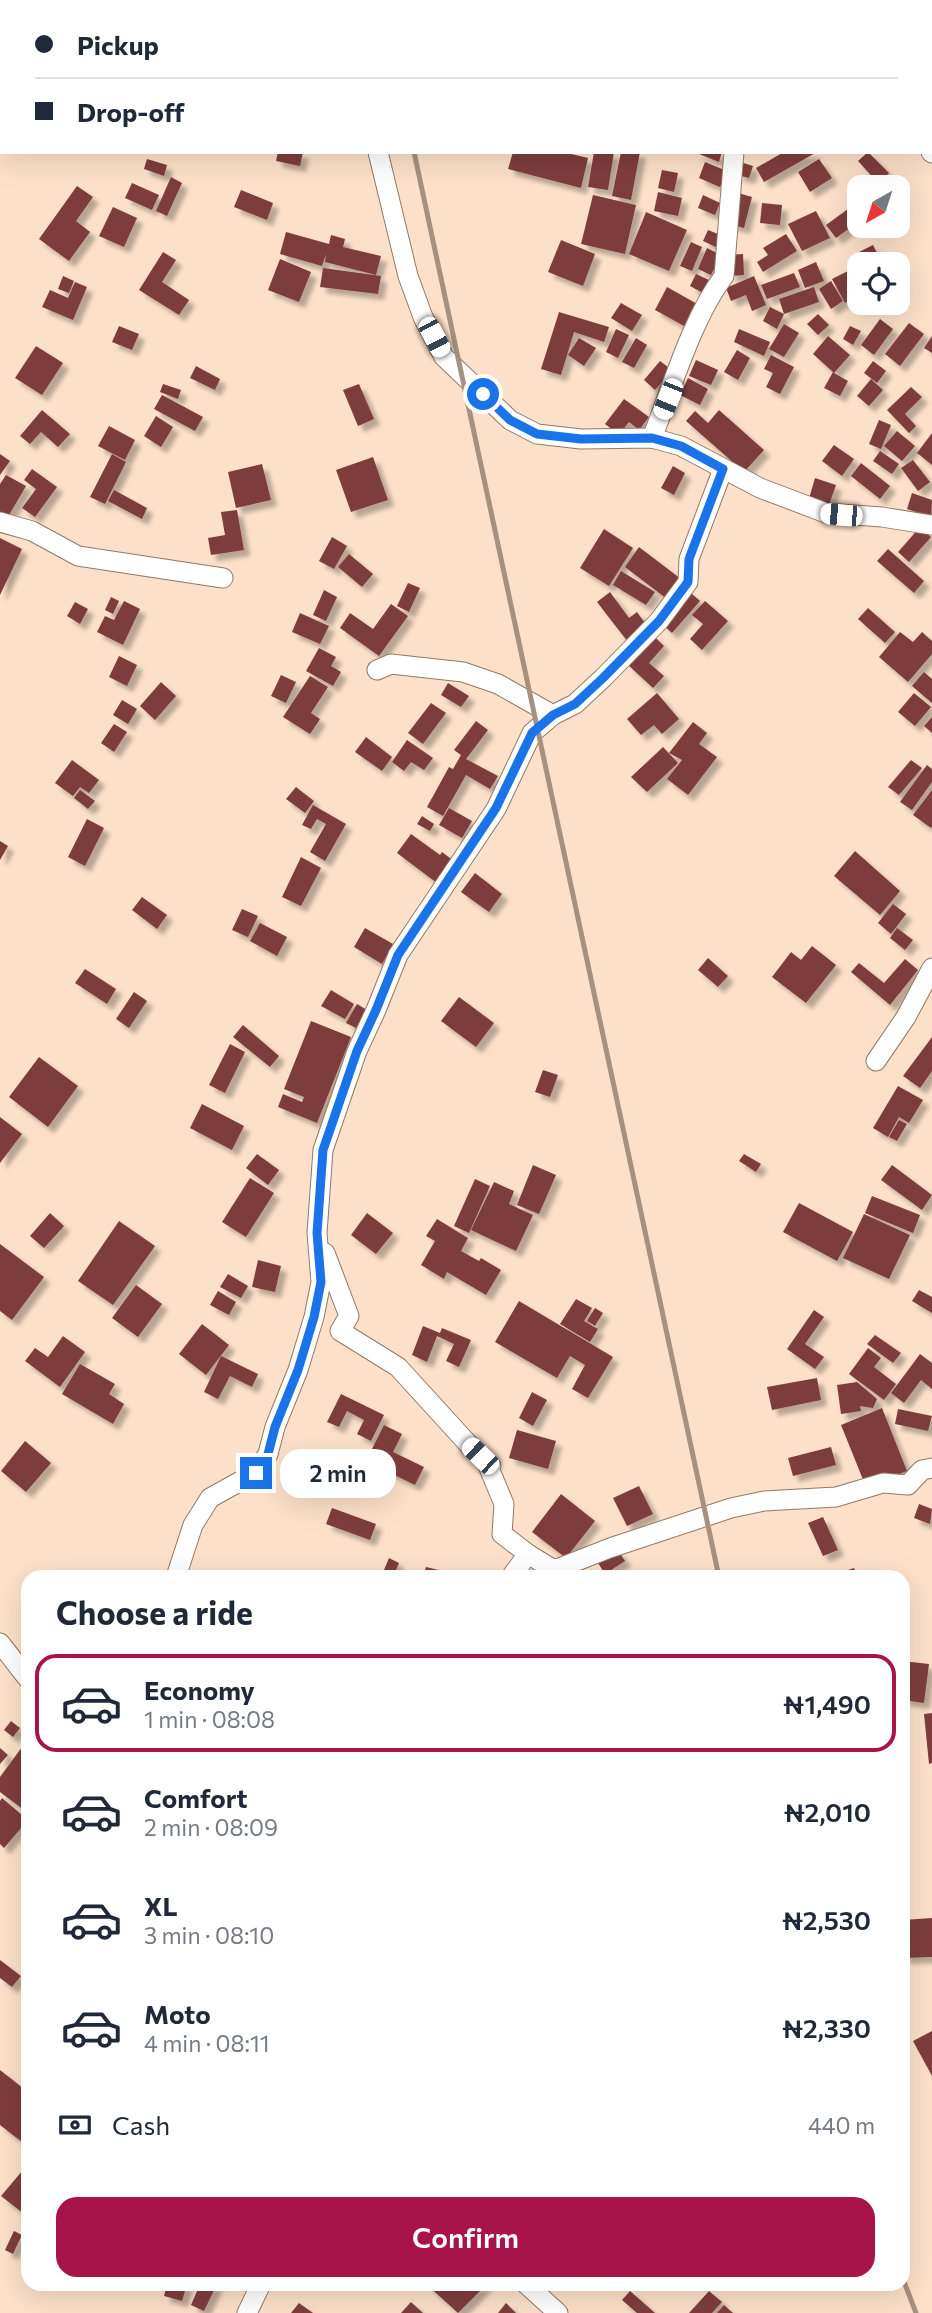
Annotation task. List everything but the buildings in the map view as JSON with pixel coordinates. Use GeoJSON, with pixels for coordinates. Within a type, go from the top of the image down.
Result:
{"type":"FeatureCollection","features":[{"type":"Feature","properties":{"kind":"street"},"geometry":{"type":"LineString","coordinates":[[379,154],[408,276],[423,317],[444,357],[510,420],[537,434],[581,439],[652,438],[681,446],[799,505],[826,513],[883,517],[932,525]]}},
{"type":"Feature","properties":{"kind":"street"},"geometry":{"type":"LineString","coordinates":[[652,438],[694,331],[713,291],[724,276],[734,154]]}},
{"type":"Feature","properties":{"kind":"street"},"geometry":{"type":"LineString","coordinates":[[178,1570],[193,1525],[210,1498],[256,1473],[268,1454],[275,1427],[298,1370],[321,1282],[317,1233],[323,1150],[357,1051],[398,955],[496,808],[532,733],[553,715],[575,704],[603,678],[659,621],[688,582],[689,559],[723,469]]}},
{"type":"Feature","properties":{"kind":"street"},"geometry":{"type":"LineString","coordinates":[[0,522],[32,531],[78,556],[223,578]]}},
{"type":"Feature","properties":{"kind":"street"},"geometry":{"type":"LineString","coordinates":[[376,670],[391,664],[463,672],[498,684],[553,715]]}},
{"type":"Feature","properties":{"kind":"street"},"geometry":{"type":"LineString","coordinates":[[876,1061],[906,1017],[932,968]]}},
{"type":"Feature","properties":{"kind":"street"},"geometry":{"type":"LineString","coordinates":[[317,1233],[349,1316],[340,1331],[398,1367],[491,1466],[489,1468],[504,1504],[502,1534],[554,1570],[610,1548],[731,1508],[764,1501],[836,1497],[883,1483],[908,1485],[922,1470],[932,1468]]}},
{"type":"Feature","properties":{"kind":"street"},"geometry":{"type":"LineString","coordinates":[[515,1570],[528,1554]]}},
{"type":"Feature","properties":{"kind":"street"},"geometry":{"type":"LineString","coordinates":[[0,1643],[21,1670]]}},
{"type":"Feature","properties":{"kind":"street"},"geometry":{"type":"LineString","coordinates":[[247,2313],[258,2291]]}},
{"type":"Feature","properties":{"kind":"street"},"geometry":{"type":"LineString","coordinates":[[534,2291],[558,2313]]}},
{"type":"Feature","properties":{"kind":"railway"},"geometry":{"type":"LineString","coordinates":[[414,154],[718,1570]]}},
{"type":"Feature","properties":{"kind":"railway"},"geometry":{"type":"LineString","coordinates":[[908,2291],[916,2313]]}},
{"type":"Feature","properties":{"kind":"route"},"geometry":{"type":"LineString","coordinates":[[256,1473],[268,1454],[314,1317],[321,1282],[317,1233],[323,1150],[357,1051],[398,955],[496,808],[532,733],[553,715],[575,704],[603,678],[659,621],[688,582],[689,559],[723,469],[681,446],[652,438],[581,439],[537,434],[510,420],[483,394]]}}]}
